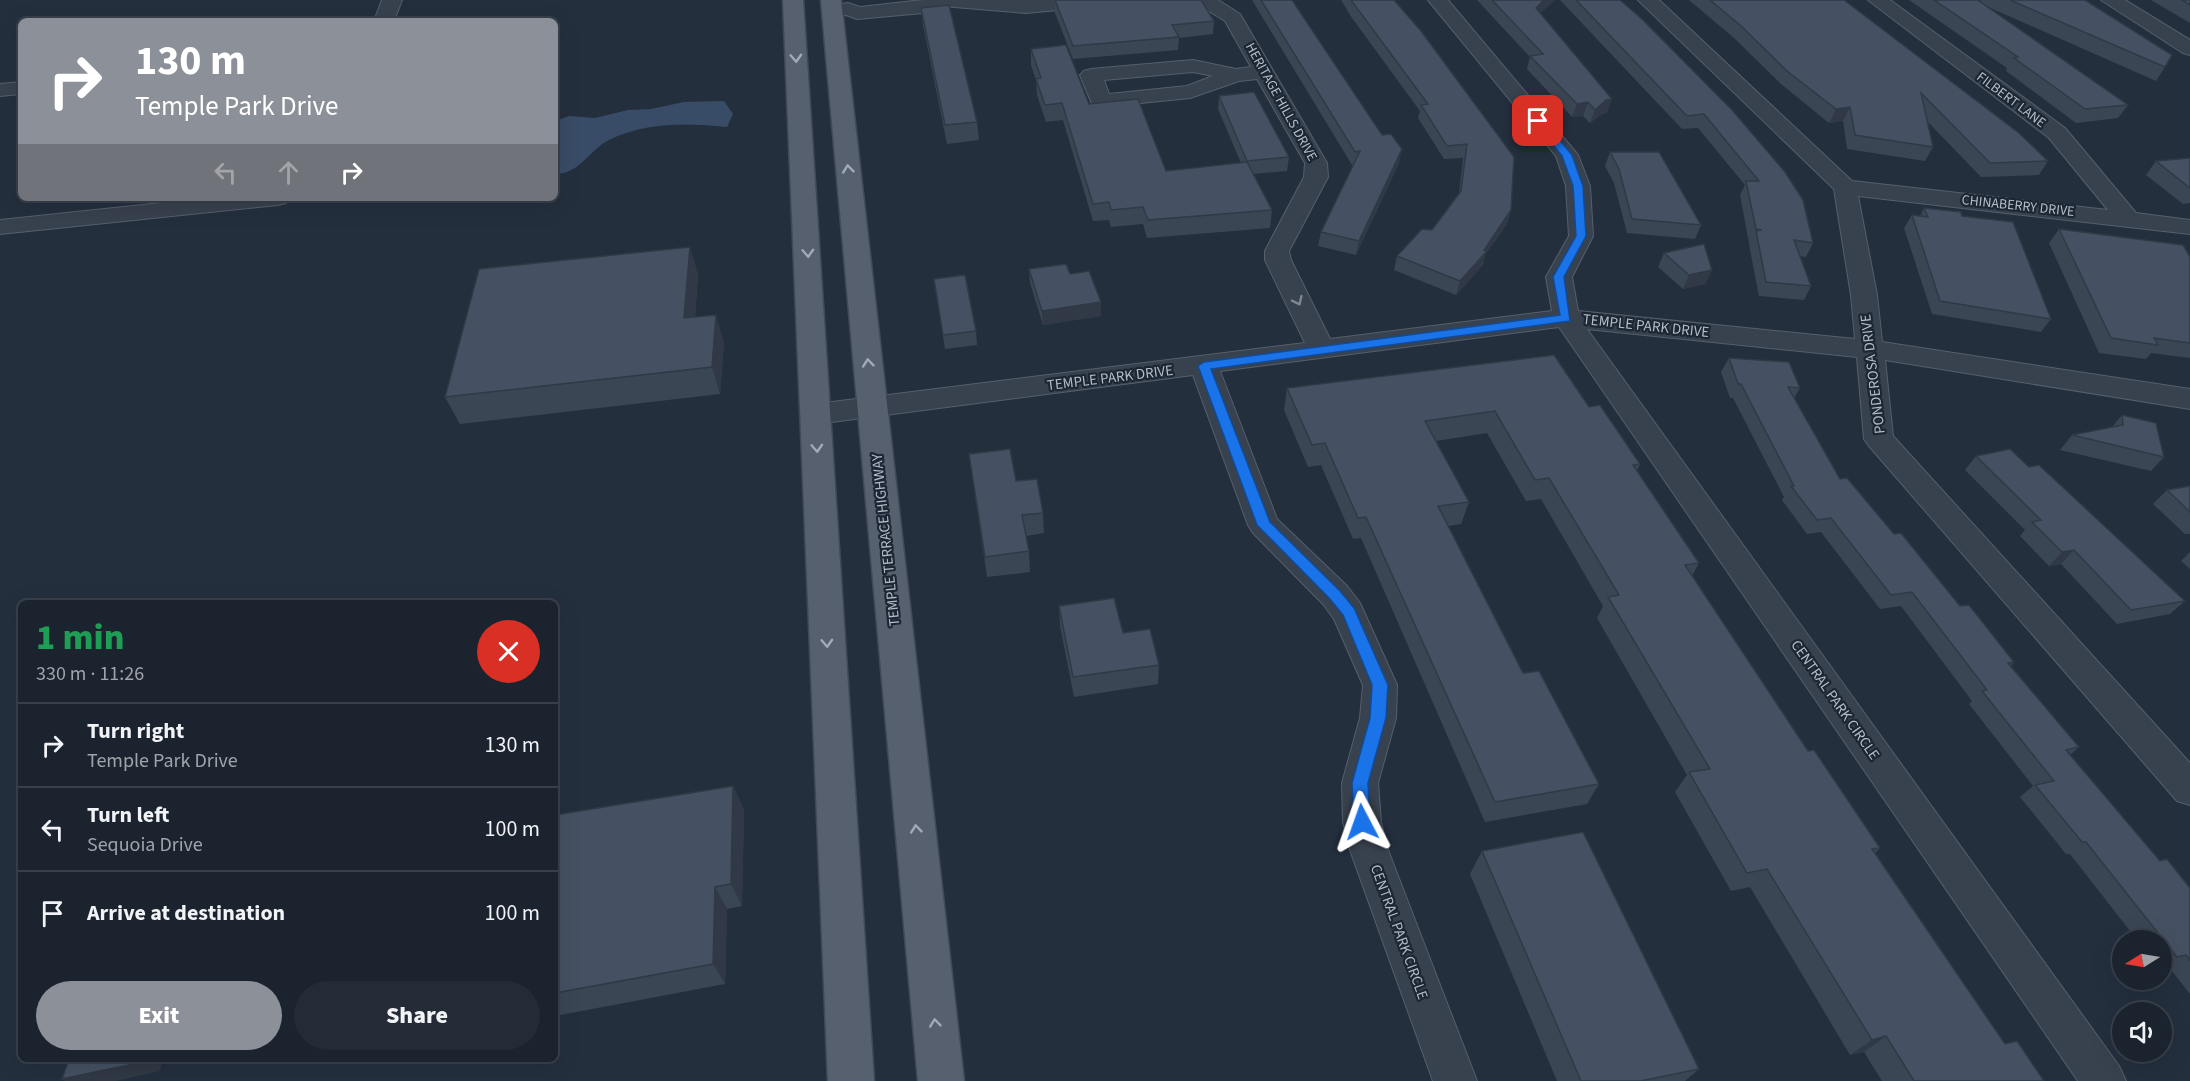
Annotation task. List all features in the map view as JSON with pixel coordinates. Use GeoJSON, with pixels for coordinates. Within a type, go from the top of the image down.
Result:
{"type":"FeatureCollection","features":[{"type":"Feature","properties":{"kind":"main road"},"geometry":{"type":"LineString","coordinates":[[793,0],[851,1081]]}},
{"type":"Feature","properties":{"kind":"main road","name":"TEMPLE TERRACE HIGHWAY"},"geometry":{"type":"LineString","coordinates":[[832,5],[941,1081]]}},
{"type":"Feature","properties":{"kind":"street"},"geometry":{"type":"LineString","coordinates":[[385,18],[392,0]]}},
{"type":"Feature","properties":{"kind":"street"},"geometry":{"type":"LineString","coordinates":[[832,5],[874,0]]}},
{"type":"Feature","properties":{"kind":"street"},"geometry":{"type":"LineString","coordinates":[[832,5],[857,13],[923,7],[939,0],[1026,7],[1100,0]]}},
{"type":"Feature","properties":{"kind":"street","name":"HERITAGE HILLS DRIVE"},"geometry":{"type":"LineString","coordinates":[[1201,0],[1220,8],[1233,18],[1265,72],[1317,170],[1276,251],[1278,260],[1322,350]]}},
{"type":"Feature","properties":{"kind":"street"},"geometry":{"type":"LineString","coordinates":[[1438,0],[1567,155],[1578,186],[1581,236],[1559,277],[1566,318]]}},
{"type":"Feature","properties":{"kind":"street"},"geometry":{"type":"LineString","coordinates":[[1648,0],[1845,187]]}},
{"type":"Feature","properties":{"kind":"street","name":"FILBERT LANE"},"geometry":{"type":"LineString","coordinates":[[1878,0],[2057,133],[2127,218]]}},
{"type":"Feature","properties":{"kind":"street"},"geometry":{"type":"LineString","coordinates":[[2111,0],[2190,50]]}},
{"type":"Feature","properties":{"kind":"street"},"geometry":{"type":"LineString","coordinates":[[1236,75],[1192,66],[1091,75],[1101,101],[1190,92],[1236,75],[1265,72]]}},
{"type":"Feature","properties":{"kind":"street"},"geometry":{"type":"LineString","coordinates":[[0,90],[18,88]]}},
{"type":"Feature","properties":{"kind":"street","name":"CHINABERRY DRIVE"},"geometry":{"type":"LineString","coordinates":[[1845,187],[2190,227]]}},
{"type":"Feature","properties":{"kind":"street","name":"PONDEROSA DRIVE"},"geometry":{"type":"LineString","coordinates":[[1845,187],[1864,295],[1879,439],[2190,789]]}},
{"type":"Feature","properties":{"kind":"street"},"geometry":{"type":"LineString","coordinates":[[0,227],[249,201]]}},
{"type":"Feature","properties":{"kind":"street","name":"TEMPLE PARK DRIVE"},"geometry":{"type":"LineString","coordinates":[[816,414],[872,409],[1566,318],[1869,349],[2190,399]]}},
{"type":"Feature","properties":{"kind":"street","name":"CENTRAL PARK CIRCLE"},"geometry":{"type":"LineString","coordinates":[[1566,318],[2104,1081]]}},
{"type":"Feature","properties":{"kind":"street","name":"CENTRAL PARK CIRCLE"},"geometry":{"type":"LineString","coordinates":[[1204,366],[1264,525],[1335,595],[1348,612],[1380,685],[1378,718],[1360,783],[1362,822],[1369,850],[1455,1081]]}},
{"type":"Feature","properties":{"kind":"street"},"geometry":{"type":"LineString","coordinates":[[2155,392],[2190,423]]}},
{"type":"Feature","properties":{"kind":"water"},"geometry":{"type":"Polygon","coordinates":[[[724,101],[733,114],[727,127],[667,125],[623,134],[602,144],[578,166],[558,174],[558,120],[569,116],[595,118],[628,110],[651,109],[684,102],[724,101]]]}},
{"type":"Feature","properties":{"kind":"building"},"geometry":{"type":"Polygon","coordinates":[[[1055,0],[1201,0],[1214,21],[1172,25],[1179,37],[1073,46],[1055,0]]]}},
{"type":"Feature","properties":{"kind":"building"},"geometry":{"type":"Polygon","coordinates":[[[1261,0],[1292,0],[1382,135],[1391,134],[1402,149],[1359,241],[1321,232],[1360,151],[1355,152],[1261,0]]]}},
{"type":"Feature","properties":{"kind":"building"},"geometry":{"type":"Polygon","coordinates":[[[1351,0],[1394,0],[1421,31],[1514,157],[1511,210],[1484,250],[1487,251],[1460,281],[1397,256],[1422,229],[1432,230],[1461,191],[1467,144],[1447,146],[1421,105],[1428,104],[1351,0]]]}},
{"type":"Feature","properties":{"kind":"building"},"geometry":{"type":"Polygon","coordinates":[[[1492,0],[1544,0],[1536,8],[1612,99],[1606,100],[1595,110],[1588,102],[1577,104],[1530,56],[1543,54],[1492,0]]]}},
{"type":"Feature","properties":{"kind":"building"},"geometry":{"type":"Polygon","coordinates":[[[1576,0],[1620,0],[1642,19],[1733,111],[1785,172],[1803,200],[1813,243],[1794,240],[1811,286],[1766,282],[1756,231],[1762,230],[1756,229],[1746,181],[1759,181],[1704,114],[1687,116],[1576,0]]]}},
{"type":"Feature","properties":{"kind":"building"},"geometry":{"type":"Polygon","coordinates":[[[1710,0],[1844,0],[2019,133],[2048,161],[1990,163],[1921,93],[1933,147],[1855,135],[1850,107],[1836,109],[1787,71],[1740,25],[1710,0]]]}},
{"type":"Feature","properties":{"kind":"building"},"geometry":{"type":"Polygon","coordinates":[[[1934,0],[1980,0],[2128,105],[2085,109],[2014,58],[2018,57],[1934,0]]]}},
{"type":"Feature","properties":{"kind":"building"},"geometry":{"type":"Polygon","coordinates":[[[2010,0],[2085,0],[2172,55],[2165,67],[2010,0]]]}},
{"type":"Feature","properties":{"kind":"building"},"geometry":{"type":"Polygon","coordinates":[[[949,5],[977,122],[945,125],[921,8],[949,5]]]}},
{"type":"Feature","properties":{"kind":"building"},"geometry":{"type":"Polygon","coordinates":[[[1066,45],[1089,104],[1138,99],[1166,171],[1247,162],[1272,210],[1148,220],[1143,207],[1111,210],[1109,202],[1093,204],[1062,103],[1045,105],[1036,79],[1041,78],[1031,49],[1066,45]]]}},
{"type":"Feature","properties":{"kind":"building"},"geometry":{"type":"Polygon","coordinates":[[[1254,92],[1289,157],[1247,161],[1219,96],[1254,92]]]}},
{"type":"Feature","properties":{"kind":"building"},"geometry":{"type":"Polygon","coordinates":[[[1610,152],[1659,152],[1701,225],[1632,219],[1619,169],[1610,152]]]}},
{"type":"Feature","properties":{"kind":"building"},"geometry":{"type":"Polygon","coordinates":[[[2190,158],[2190,188],[2156,161],[2190,158]]]}},
{"type":"Feature","properties":{"kind":"building"},"geometry":{"type":"Polygon","coordinates":[[[1924,208],[1961,212],[1962,216],[2013,222],[2051,319],[1940,301],[1912,215],[1928,217],[1924,208]]]}},
{"type":"Feature","properties":{"kind":"building"},"geometry":{"type":"Polygon","coordinates":[[[2059,229],[2183,245],[2190,257],[2190,343],[2154,338],[2158,345],[2111,338],[2059,229]]]}},
{"type":"Feature","properties":{"kind":"building"},"geometry":{"type":"Polygon","coordinates":[[[1704,244],[1712,270],[1689,275],[1664,253],[1704,244]]]}},
{"type":"Feature","properties":{"kind":"building"},"geometry":{"type":"Polygon","coordinates":[[[690,247],[684,318],[716,315],[712,367],[445,397],[479,269],[690,247]]]}},
{"type":"Feature","properties":{"kind":"building"},"geometry":{"type":"Polygon","coordinates":[[[1066,264],[1070,274],[1089,271],[1101,302],[1042,311],[1029,269],[1066,264]]]}},
{"type":"Feature","properties":{"kind":"building"},"geometry":{"type":"Polygon","coordinates":[[[965,275],[976,331],[943,335],[934,279],[965,275]]]}},
{"type":"Feature","properties":{"kind":"building"},"geometry":{"type":"Polygon","coordinates":[[[1554,355],[1589,407],[1600,405],[1640,464],[1633,465],[1699,563],[1685,565],[1808,751],[1814,750],[1880,848],[1872,849],[2005,1044],[2017,1041],[2044,1081],[1914,1081],[1886,1036],[1872,1040],[1767,869],[1747,873],[1689,772],[1710,769],[1608,597],[1619,595],[1549,478],[1535,480],[1495,411],[1425,421],[1469,502],[1438,506],[1523,673],[1539,671],[1599,784],[1495,802],[1366,517],[1358,518],[1325,443],[1312,445],[1287,388],[1554,355]]]}},
{"type":"Feature","properties":{"kind":"building"},"geometry":{"type":"Polygon","coordinates":[[[1729,358],[1789,362],[1800,388],[1788,387],[1840,479],[1847,478],[1894,534],[1901,533],[1960,606],[1969,605],[2014,662],[2008,663],[2079,747],[2066,750],[2160,861],[2167,859],[2190,888],[2190,960],[2186,955],[2177,957],[2172,951],[2172,930],[2156,930],[2086,842],[2082,842],[2035,785],[2054,781],[1982,691],[1987,690],[1912,592],[1891,595],[1831,518],[1817,520],[1791,486],[1794,486],[1741,384],[1738,384],[1729,358]]]}},
{"type":"Feature","properties":{"kind":"building"},"geometry":{"type":"Polygon","coordinates":[[[2122,415],[2156,423],[2164,457],[2072,435],[2123,425],[2122,415]]]}},
{"type":"Feature","properties":{"kind":"building"},"geometry":{"type":"Polygon","coordinates":[[[1010,449],[1016,481],[1037,479],[1043,513],[1022,515],[1029,551],[985,557],[969,454],[1010,449]]]}},
{"type":"Feature","properties":{"kind":"building"},"geometry":{"type":"Polygon","coordinates":[[[2010,449],[2029,467],[2039,465],[2185,601],[2131,610],[2074,550],[2062,552],[2032,522],[2041,520],[1976,456],[2010,449]]]}},
{"type":"Feature","properties":{"kind":"building"},"geometry":{"type":"Polygon","coordinates":[[[2190,486],[2190,512],[2167,490],[2190,486]]]}},
{"type":"Feature","properties":{"kind":"building"},"geometry":{"type":"Polygon","coordinates":[[[1114,598],[1123,633],[1150,629],[1159,665],[1073,677],[1059,606],[1114,598]]]}},
{"type":"Feature","properties":{"kind":"building"},"geometry":{"type":"Polygon","coordinates":[[[733,786],[731,884],[715,887],[713,964],[558,992],[558,815],[733,786]]]}},
{"type":"Feature","properties":{"kind":"building"},"geometry":{"type":"Polygon","coordinates":[[[1583,832],[1699,1069],[1641,1081],[1581,1081],[1482,851],[1583,832]]]}},
{"type":"Feature","properties":{"kind":"building"},"geometry":{"type":"Polygon","coordinates":[[[68,1062],[143,1062],[62,1079],[68,1062]]]}},
{"type":"Feature","properties":{"kind":"route"},"geometry":{"type":"LineString","coordinates":[[1362,822],[1359,802],[1360,783],[1378,718],[1381,700],[1380,685],[1359,632],[1348,612],[1335,595],[1264,525],[1204,366],[1566,318],[1559,277],[1581,236],[1578,186],[1567,155],[1538,121]]}}]}
